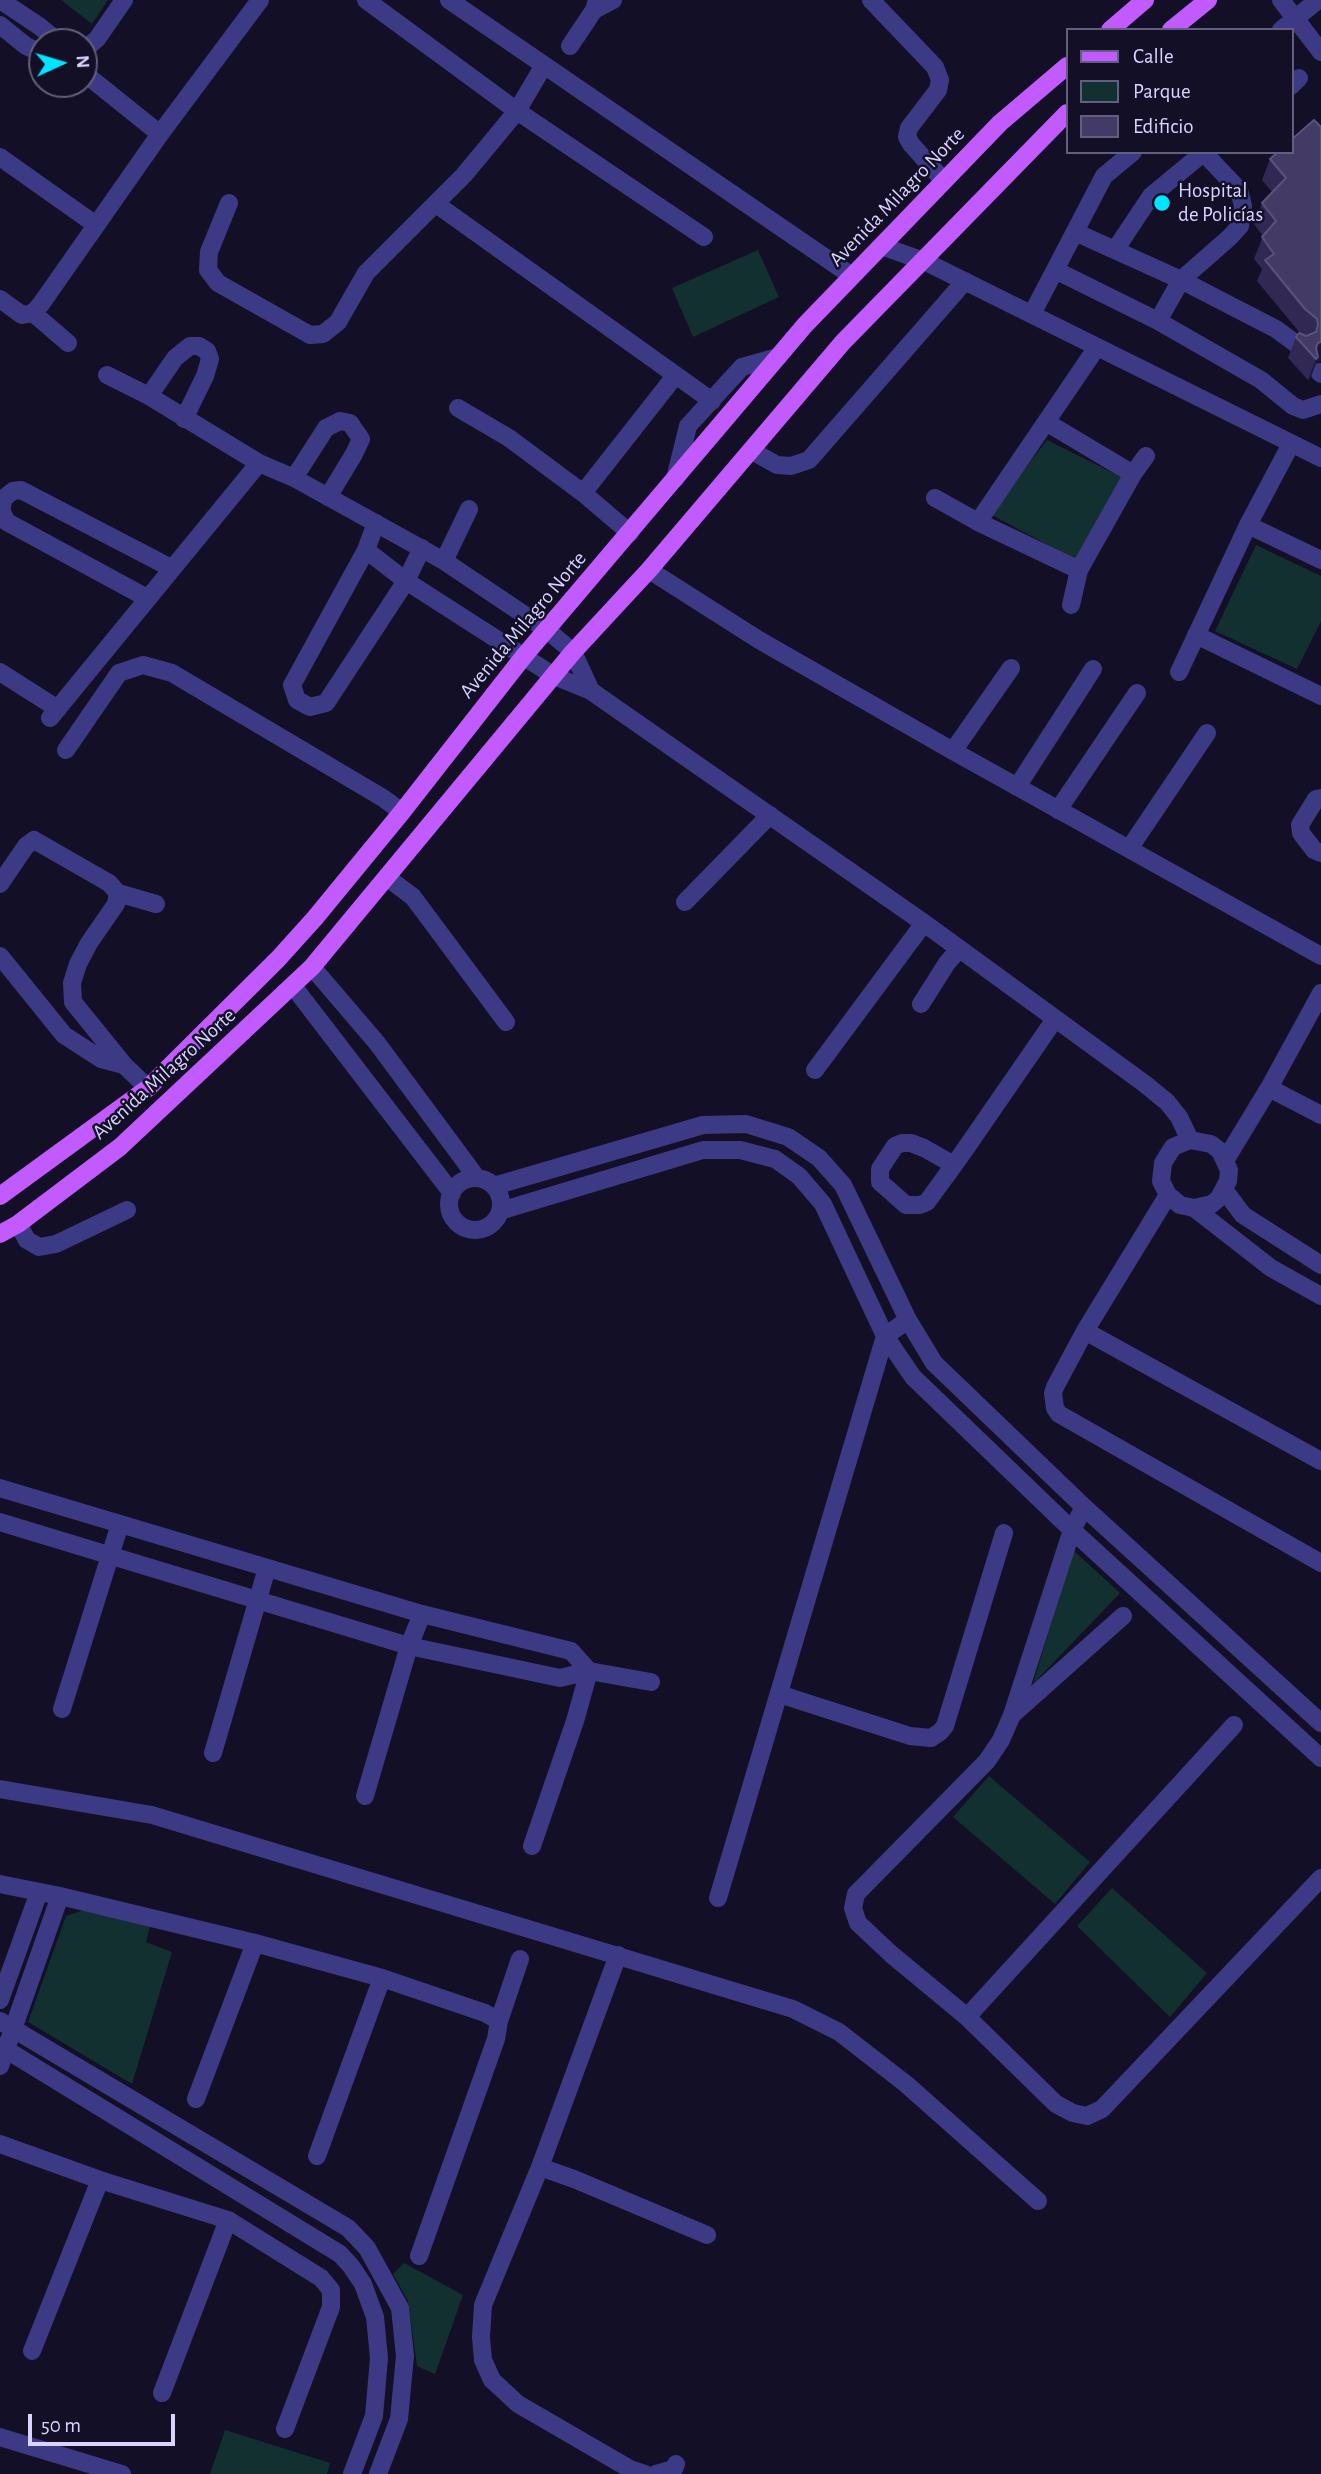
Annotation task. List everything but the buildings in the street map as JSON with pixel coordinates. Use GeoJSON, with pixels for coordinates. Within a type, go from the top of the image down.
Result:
{"type":"FeatureCollection","features":[{"type":"Feature","properties":{"kind":"main road"},"geometry":{"type":"LineString","coordinates":[[1112,28],[1145,0]]}},
{"type":"Feature","properties":{"kind":"main road"},"geometry":{"type":"LineString","coordinates":[[1173,28],[1208,0]]}},
{"type":"Feature","properties":{"kind":"main road","name":"Avenida Milagro Norte"},"geometry":{"type":"LineString","coordinates":[[0,1196],[148,1088],[286,951],[402,812],[524,656],[805,325],[1000,123],[1066,67]]}},
{"type":"Feature","properties":{"kind":"main road","name":"Avenida Milagro Norte"},"geometry":{"type":"LineString","coordinates":[[0,1234],[18,1224],[120,1147],[312,967],[573,652],[649,570],[843,342],[1066,114]]}},
{"type":"Feature","properties":{"kind":"street"},"geometry":{"type":"LineString","coordinates":[[98,38],[124,0]]}},
{"type":"Feature","properties":{"kind":"street"},"geometry":{"type":"LineString","coordinates":[[0,299],[22,315],[33,313],[160,134],[260,0]]}},
{"type":"Feature","properties":{"kind":"street"},"geometry":{"type":"LineString","coordinates":[[366,0],[517,111],[704,237]]}},
{"type":"Feature","properties":{"kind":"street"},"geometry":{"type":"LineString","coordinates":[[449,0],[852,275]]}},
{"type":"Feature","properties":{"kind":"street"},"geometry":{"type":"LineString","coordinates":[[569,46],[591,3],[611,4],[613,0]]}},
{"type":"Feature","properties":{"kind":"street"},"geometry":{"type":"LineString","coordinates":[[871,0],[935,67],[940,80],[938,90],[909,128],[907,137],[944,181]]}},
{"type":"Feature","properties":{"kind":"street"},"geometry":{"type":"LineString","coordinates":[[1281,0],[1321,52]]}},
{"type":"Feature","properties":{"kind":"street"},"geometry":{"type":"LineString","coordinates":[[1283,28],[1318,0]]}},
{"type":"Feature","properties":{"kind":"street"},"geometry":{"type":"LineString","coordinates":[[4,4],[42,28]]}},
{"type":"Feature","properties":{"kind":"street"},"geometry":{"type":"LineString","coordinates":[[0,25],[28,47]]}},
{"type":"Feature","properties":{"kind":"street"},"geometry":{"type":"LineString","coordinates":[[229,203],[209,251],[208,270],[218,284],[310,335],[323,334],[338,323],[366,274],[464,175],[517,111],[544,65]]}},
{"type":"Feature","properties":{"kind":"street"},"geometry":{"type":"LineString","coordinates":[[98,84],[160,134]]}},
{"type":"Feature","properties":{"kind":"street"},"geometry":{"type":"LineString","coordinates":[[1032,314],[1104,176],[1131,154]]}},
{"type":"Feature","properties":{"kind":"street"},"geometry":{"type":"LineString","coordinates":[[1115,250],[1151,196],[1202,154]]}},
{"type":"Feature","properties":{"kind":"street"},"geometry":{"type":"LineString","coordinates":[[1158,321],[1181,280],[1240,226],[1243,206],[1239,190],[1204,154]]}},
{"type":"Feature","properties":{"kind":"street"},"geometry":{"type":"LineString","coordinates":[[0,157],[96,225]]}},
{"type":"Feature","properties":{"kind":"street"},"geometry":{"type":"LineString","coordinates":[[436,204],[712,401]]}},
{"type":"Feature","properties":{"kind":"street"},"geometry":{"type":"LineString","coordinates":[[1075,232],[1181,280],[1276,329],[1299,346]]}},
{"type":"Feature","properties":{"kind":"street"},"geometry":{"type":"LineString","coordinates":[[881,246],[924,261],[1291,444],[1318,453]]}},
{"type":"Feature","properties":{"kind":"street"},"geometry":{"type":"LineString","coordinates":[[1055,270],[1158,321],[1261,380],[1293,406],[1303,410],[1321,404]]}},
{"type":"Feature","properties":{"kind":"street"},"geometry":{"type":"LineString","coordinates":[[752,451],[777,465],[791,466],[809,460],[965,281]]}},
{"type":"Feature","properties":{"kind":"street"},"geometry":{"type":"LineString","coordinates":[[33,313],[68,343]]}},
{"type":"Feature","properties":{"kind":"street"},"geometry":{"type":"LineString","coordinates":[[149,396],[175,358],[190,346],[199,346],[207,351],[210,359],[205,376],[184,419]]}},
{"type":"Feature","properties":{"kind":"street"},"geometry":{"type":"LineString","coordinates":[[978,522],[1097,347]]}},
{"type":"Feature","properties":{"kind":"street"},"geometry":{"type":"LineString","coordinates":[[674,480],[688,426],[743,367],[778,357]]}},
{"type":"Feature","properties":{"kind":"street"},"geometry":{"type":"LineString","coordinates":[[107,375],[149,396],[259,463],[293,478],[444,561],[548,630],[573,652],[592,691]]}},
{"type":"Feature","properties":{"kind":"street"},"geometry":{"type":"LineString","coordinates":[[583,493],[675,376]]}},
{"type":"Feature","properties":{"kind":"street"},"geometry":{"type":"LineString","coordinates":[[458,408],[509,438],[583,493],[630,533]]}},
{"type":"Feature","properties":{"kind":"street"},"geometry":{"type":"LineString","coordinates":[[293,478],[326,428],[340,421],[350,423],[361,439],[328,497]]}},
{"type":"Feature","properties":{"kind":"street"},"geometry":{"type":"LineString","coordinates":[[1046,422],[1133,474]]}},
{"type":"Feature","properties":{"kind":"street"},"geometry":{"type":"LineString","coordinates":[[1179,672],[1248,525],[1291,444]]}},
{"type":"Feature","properties":{"kind":"street"},"geometry":{"type":"LineString","coordinates":[[1071,605],[1079,570],[1146,456]]}},
{"type":"Feature","properties":{"kind":"street"},"geometry":{"type":"LineString","coordinates":[[0,672],[54,713],[259,463]]}},
{"type":"Feature","properties":{"kind":"street"},"geometry":{"type":"LineString","coordinates":[[147,598],[7,522],[1,510],[4,498],[13,491],[21,490],[171,568]]}},
{"type":"Feature","properties":{"kind":"street"},"geometry":{"type":"LineString","coordinates":[[935,498],[978,522],[1079,570]]}},
{"type":"Feature","properties":{"kind":"street"},"geometry":{"type":"LineString","coordinates":[[444,561],[469,509]]}},
{"type":"Feature","properties":{"kind":"street"},"geometry":{"type":"LineString","coordinates":[[376,523],[366,550],[292,685],[297,700],[310,707],[326,704],[406,581],[422,548]]}},
{"type":"Feature","properties":{"kind":"street"},"geometry":{"type":"LineString","coordinates":[[1248,525],[1321,560]]}},
{"type":"Feature","properties":{"kind":"street"},"geometry":{"type":"LineString","coordinates":[[366,550],[406,581],[554,676],[592,691],[924,923],[1167,1102],[1179,1117],[1190,1140]]}},
{"type":"Feature","properties":{"kind":"street"},"geometry":{"type":"LineString","coordinates":[[649,570],[759,640],[1321,956]]}},
{"type":"Feature","properties":{"kind":"street"},"geometry":{"type":"LineString","coordinates":[[1196,635],[1321,696]]}},
{"type":"Feature","properties":{"kind":"street"},"geometry":{"type":"LineString","coordinates":[[66,750],[119,673],[143,665],[172,673],[383,798],[402,812]]}},
{"type":"Feature","properties":{"kind":"street"},"geometry":{"type":"LineString","coordinates":[[953,751],[1011,668]]}},
{"type":"Feature","properties":{"kind":"street"},"geometry":{"type":"LineString","coordinates":[[1017,787],[1093,669]]}},
{"type":"Feature","properties":{"kind":"street"},"geometry":{"type":"LineString","coordinates":[[1058,810],[1137,693]]}},
{"type":"Feature","properties":{"kind":"street"},"geometry":{"type":"LineString","coordinates":[[1129,849],[1207,733]]}},
{"type":"Feature","properties":{"kind":"street"},"geometry":{"type":"LineString","coordinates":[[1321,797],[1316,799],[1300,825],[1301,833],[1314,850],[1321,853]]}},
{"type":"Feature","properties":{"kind":"street"},"geometry":{"type":"LineString","coordinates":[[685,902],[770,815]]}},
{"type":"Feature","properties":{"kind":"street"},"geometry":{"type":"LineString","coordinates":[[0,884],[26,846],[34,840],[109,883],[118,892],[156,904]]}},
{"type":"Feature","properties":{"kind":"street"},"geometry":{"type":"LineString","coordinates":[[388,878],[413,897],[506,1022]]}},
{"type":"Feature","properties":{"kind":"street"},"geometry":{"type":"LineString","coordinates":[[118,892],[116,904],[78,964],[72,983],[72,1002],[124,1065],[148,1088]]}},
{"type":"Feature","properties":{"kind":"street"},"geometry":{"type":"LineString","coordinates":[[815,1070],[924,923]]}},
{"type":"Feature","properties":{"kind":"street"},"geometry":{"type":"LineString","coordinates":[[920,1004],[959,949]]}},
{"type":"Feature","properties":{"kind":"street"},"geometry":{"type":"LineString","coordinates":[[0,957],[64,1035],[101,1059],[124,1065]]}},
{"type":"Feature","properties":{"kind":"street"},"geometry":{"type":"LineString","coordinates":[[312,967],[377,1043],[477,1178],[494,1186],[499,1195],[499,1211],[492,1223],[474,1230],[456,1221],[449,1202],[458,1184],[477,1178]]}},
{"type":"Feature","properties":{"kind":"street"},"geometry":{"type":"LineString","coordinates":[[293,986],[452,1193]]}},
{"type":"Feature","properties":{"kind":"street"},"geometry":{"type":"LineString","coordinates":[[1226,1160],[1321,993]]}},
{"type":"Feature","properties":{"kind":"street"},"geometry":{"type":"LineString","coordinates":[[954,1165],[1055,1019]]}},
{"type":"Feature","properties":{"kind":"street"},"geometry":{"type":"LineString","coordinates":[[1269,1088],[1321,1115]]}},
{"type":"Feature","properties":{"kind":"street"},"geometry":{"type":"LineString","coordinates":[[494,1186],[703,1125],[746,1124],[788,1137],[819,1158],[843,1185],[908,1320],[934,1363],[1084,1507],[1321,1723]]}},
{"type":"Feature","properties":{"kind":"street"},"geometry":{"type":"LineString","coordinates":[[1190,1140],[1211,1144],[1226,1160],[1228,1181],[1224,1191],[1212,1204],[1195,1208],[1180,1205],[1168,1195],[1161,1181],[1163,1163],[1173,1147],[1190,1140]]}},
{"type":"Feature","properties":{"kind":"street"},"geometry":{"type":"LineString","coordinates":[[499,1211],[703,1150],[740,1150],[775,1159],[799,1176],[823,1204],[885,1336],[913,1377],[1072,1530],[1321,1758]]}},
{"type":"Feature","properties":{"kind":"street"},"geometry":{"type":"LineString","coordinates":[[1224,1191],[1243,1215],[1321,1265]]}},
{"type":"Feature","properties":{"kind":"street"},"geometry":{"type":"LineString","coordinates":[[1168,1195],[1085,1331],[1055,1387],[1054,1401],[1059,1414],[1321,1563]]}},
{"type":"Feature","properties":{"kind":"street"},"geometry":{"type":"LineString","coordinates":[[1195,1208],[1271,1268],[1321,1296]]}},
{"type":"Feature","properties":{"kind":"street"},"geometry":{"type":"LineString","coordinates":[[18,1224],[27,1240],[39,1247],[56,1244],[127,1210]]}},
{"type":"Feature","properties":{"kind":"street"},"geometry":{"type":"LineString","coordinates":[[718,1898],[885,1336],[908,1320]]}},
{"type":"Feature","properties":{"kind":"street"},"geometry":{"type":"LineString","coordinates":[[1085,1331],[1321,1461]]}},
{"type":"Feature","properties":{"kind":"street"},"geometry":{"type":"LineString","coordinates":[[0,1488],[422,1614],[571,1651],[589,1671]]}},
{"type":"Feature","properties":{"kind":"street"},"geometry":{"type":"LineString","coordinates":[[1084,1507],[1072,1530],[1012,1715],[1001,1740],[987,1760],[856,1894],[853,1909],[858,1923],[967,2017],[1056,2104],[1073,2113],[1087,2116],[1102,2109],[1321,1878]]}},
{"type":"Feature","properties":{"kind":"street"},"geometry":{"type":"LineString","coordinates":[[0,1521],[409,1646],[560,1678],[589,1671],[651,1682]]}},
{"type":"Feature","properties":{"kind":"street"},"geometry":{"type":"LineString","coordinates":[[62,1709],[108,1555],[120,1524]]}},
{"type":"Feature","properties":{"kind":"street"},"geometry":{"type":"LineString","coordinates":[[779,1694],[909,1736],[931,1738],[940,1732],[945,1726],[1004,1533]]}},
{"type":"Feature","properties":{"kind":"street"},"geometry":{"type":"LineString","coordinates":[[213,1752],[267,1568]]}},
{"type":"Feature","properties":{"kind":"street"},"geometry":{"type":"LineString","coordinates":[[365,1796],[409,1646],[422,1614]]}},
{"type":"Feature","properties":{"kind":"street"},"geometry":{"type":"LineString","coordinates":[[1012,1715],[1123,1616]]}},
{"type":"Feature","properties":{"kind":"street"},"geometry":{"type":"LineString","coordinates":[[532,1846],[575,1721],[589,1671]]}},
{"type":"Feature","properties":{"kind":"street"},"geometry":{"type":"LineString","coordinates":[[967,2017],[1234,1725]]}},
{"type":"Feature","properties":{"kind":"street"},"geometry":{"type":"LineString","coordinates":[[0,1789],[152,1815],[793,2009],[839,2032],[906,2084],[1038,2201]]}},
{"type":"Feature","properties":{"kind":"street"},"geometry":{"type":"LineString","coordinates":[[0,1884],[60,1896],[383,1978],[499,2021]]}},
{"type":"Feature","properties":{"kind":"street"},"geometry":{"type":"LineString","coordinates":[[0,2000],[39,1892]]}},
{"type":"Feature","properties":{"kind":"street"},"geometry":{"type":"LineString","coordinates":[[60,1896],[7,2026],[2,2054],[340,2254],[363,2284],[375,2318],[379,2358],[374,2416],[352,2474]]}},
{"type":"Feature","properties":{"kind":"street"},"geometry":{"type":"LineString","coordinates":[[196,2099],[255,1944]]}},
{"type":"Feature","properties":{"kind":"street"},"geometry":{"type":"LineString","coordinates":[[618,1955],[540,2167],[482,2305],[481,2337],[483,2360],[492,2379],[518,2404],[629,2469],[645,2474]]}},
{"type":"Feature","properties":{"kind":"street"},"geometry":{"type":"LineString","coordinates":[[419,2256],[496,2039],[499,2021],[520,1959]]}},
{"type":"Feature","properties":{"kind":"street"},"geometry":{"type":"LineString","coordinates":[[317,2156],[383,1978]]}},
{"type":"Feature","properties":{"kind":"street"},"geometry":{"type":"LineString","coordinates":[[7,2026],[348,2228],[368,2248],[400,2308],[405,2356],[399,2419],[378,2474]]}},
{"type":"Feature","properties":{"kind":"street"},"geometry":{"type":"LineString","coordinates":[[0,2144],[228,2220],[321,2278],[331,2290],[331,2307],[285,2430]]}},
{"type":"Feature","properties":{"kind":"street"},"geometry":{"type":"LineString","coordinates":[[540,2167],[707,2235]]}},
{"type":"Feature","properties":{"kind":"street"},"geometry":{"type":"LineString","coordinates":[[32,2351],[100,2179]]}},
{"type":"Feature","properties":{"kind":"street"},"geometry":{"type":"LineString","coordinates":[[162,2393],[228,2220]]}},
{"type":"Feature","properties":{"kind":"street"},"geometry":{"type":"LineString","coordinates":[[374,2416],[399,2419]]}},
{"type":"Feature","properties":{"kind":"street"},"geometry":{"type":"LineString","coordinates":[[0,2437],[122,2474]]}},
{"type":"Feature","properties":{"kind":"street"},"geometry":{"type":"LineString","coordinates":[[656,2474],[674,2469],[676,2464]]}},
{"type":"Feature","properties":{"kind":"green space"},"geometry":{"type":"Polygon","coordinates":[[[61,0],[108,0],[92,24],[61,0]]]}},
{"type":"Feature","properties":{"kind":"green space"},"geometry":{"type":"Polygon","coordinates":[[[758,250],[779,297],[693,337],[672,288],[758,250]]]}},
{"type":"Feature","properties":{"kind":"green space"},"geometry":{"type":"Polygon","coordinates":[[[1047,440],[1123,478],[1076,560],[990,514],[1047,440]]]}},
{"type":"Feature","properties":{"kind":"green space"},"geometry":{"type":"Polygon","coordinates":[[[1256,545],[1321,576],[1321,621],[1297,669],[1215,631],[1256,545]]]}},
{"type":"Feature","properties":{"kind":"green space"},"geometry":{"type":"Polygon","coordinates":[[[1073,1550],[1120,1593],[1033,1684],[1073,1550]]]}},
{"type":"Feature","properties":{"kind":"green space"},"geometry":{"type":"Polygon","coordinates":[[[989,1776],[1090,1862],[1055,1904],[953,1817],[989,1776]]]}},
{"type":"Feature","properties":{"kind":"green space"},"geometry":{"type":"Polygon","coordinates":[[[1112,1888],[1207,1973],[1170,2017],[1077,1926],[1112,1888]]]}},
{"type":"Feature","properties":{"kind":"green space"},"geometry":{"type":"Polygon","coordinates":[[[84,1910],[150,1926],[146,1942],[172,1952],[132,2084],[28,2022],[66,1916],[84,1910]]]}},
{"type":"Feature","properties":{"kind":"green space"},"geometry":{"type":"Polygon","coordinates":[[[404,2263],[463,2295],[435,2374],[417,2366],[408,2301],[393,2274],[404,2263]]]}},
{"type":"Feature","properties":{"kind":"green space"},"geometry":{"type":"Polygon","coordinates":[[[225,2430],[330,2463],[327,2474],[210,2474],[225,2430]]]}},
{"type":"Feature","properties":{"kind":"place","name":"Hospital de Policías"},"geometry":{"type":"Point","coordinates":[1162,203]}}]}
